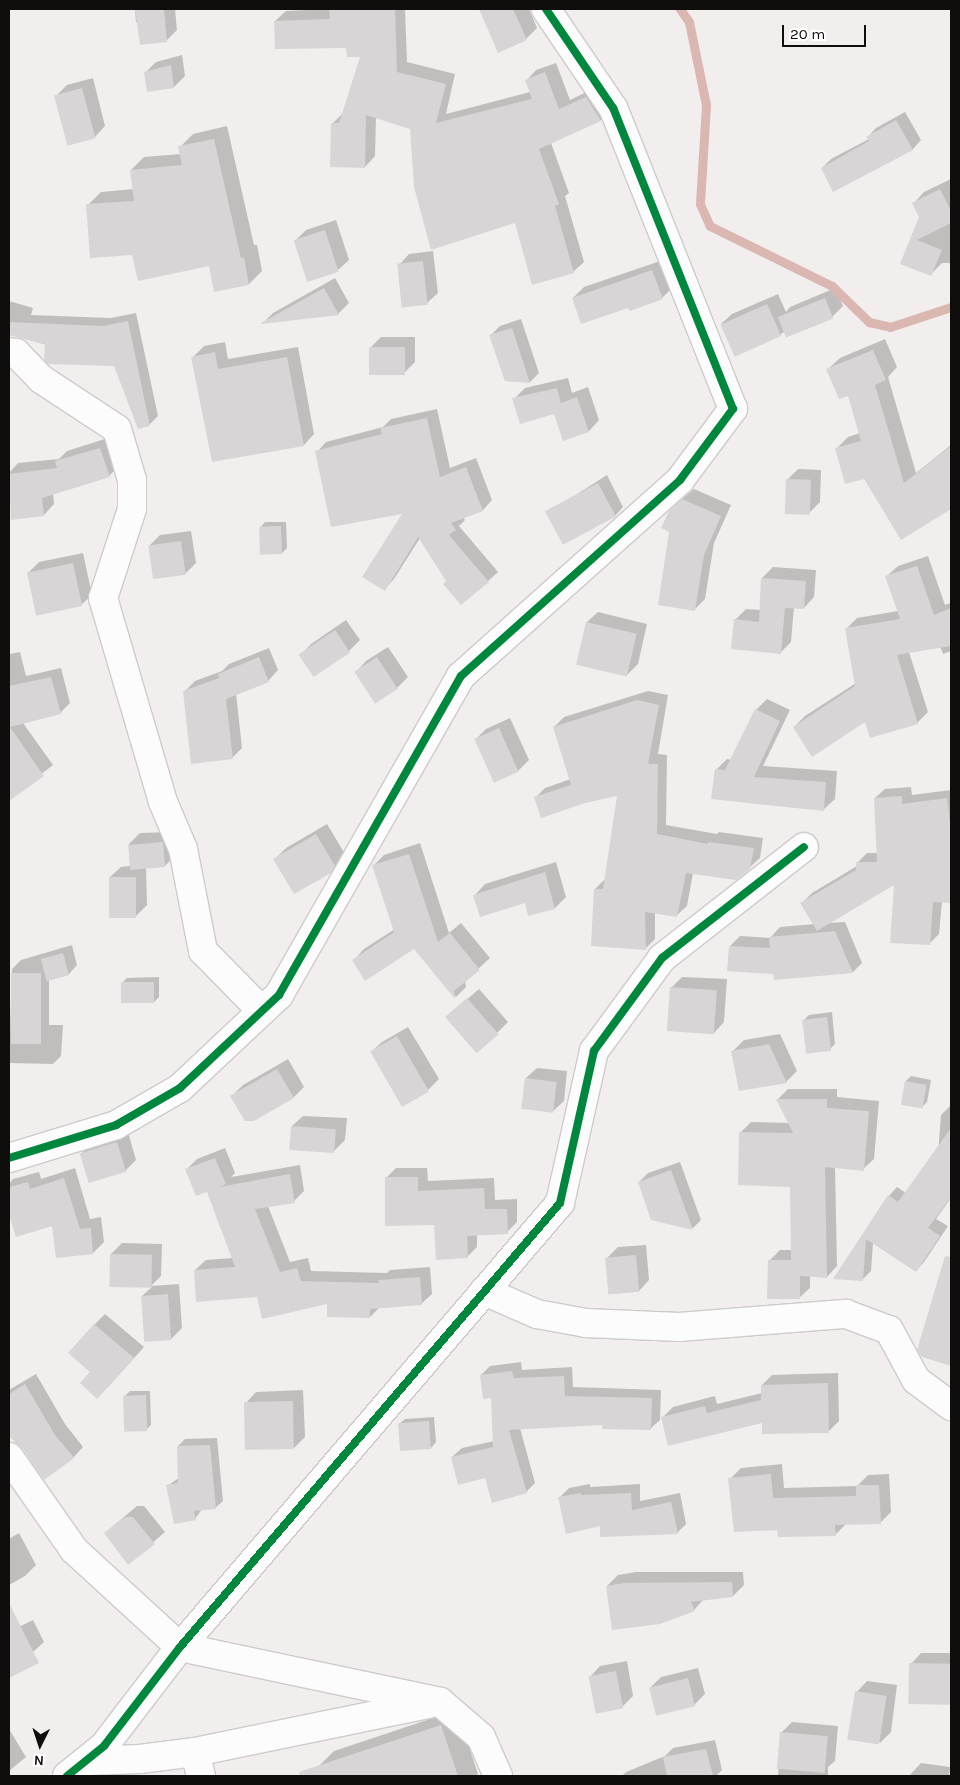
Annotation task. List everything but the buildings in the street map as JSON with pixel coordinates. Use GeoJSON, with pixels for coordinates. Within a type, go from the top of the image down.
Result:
{"type":"FeatureCollection","features":[{"type":"Feature","properties":{"kind":"street"},"geometry":{"type":"LineString","coordinates":[[9,1158],[116,1125],[180,1088],[279,995],[461,676],[680,480],[733,409],[613,108],[546,9]]}},
{"type":"Feature","properties":{"kind":"street"},"geometry":{"type":"LineString","coordinates":[[9,352],[16,353],[41,379],[117,429],[132,480],[132,510],[104,598],[163,802],[183,849],[203,951],[262,1011]]}},
{"type":"Feature","properties":{"kind":"street"},"geometry":{"type":"LineString","coordinates":[[76,1768],[104,1746],[180,1646],[560,1203],[594,1051],[662,958],[804,847]]}},
{"type":"Feature","properties":{"kind":"street"},"geometry":{"type":"LineString","coordinates":[[484,1291],[537,1314],[586,1322],[679,1327],[846,1314],[889,1330],[916,1380],[951,1406]]}},
{"type":"Feature","properties":{"kind":"street"},"geometry":{"type":"LineString","coordinates":[[9,1457],[74,1550],[180,1646],[440,1702],[481,1737],[498,1776]]}},
{"type":"Feature","properties":{"kind":"street"},"geometry":{"type":"LineString","coordinates":[[76,1768],[140,1760],[198,1764],[440,1702]]}},
{"type":"Feature","properties":{"kind":"waterway"},"geometry":{"type":"LineString","coordinates":[[680,9],[689,22],[706,105],[700,204],[710,226],[832,286],[869,322],[890,327],[951,307]]}},
{"type":"Feature","properties":{"kind":"cycle path"},"geometry":{"type":"LineString","coordinates":[[9,1158],[116,1125],[180,1088],[279,995],[461,676],[680,480],[733,409],[613,108],[546,9]]}},
{"type":"Feature","properties":{"kind":"cycle path"},"geometry":{"type":"LineString","coordinates":[[67,1776],[104,1746],[180,1647],[560,1203],[594,1051],[662,958],[804,847]]}}]}
